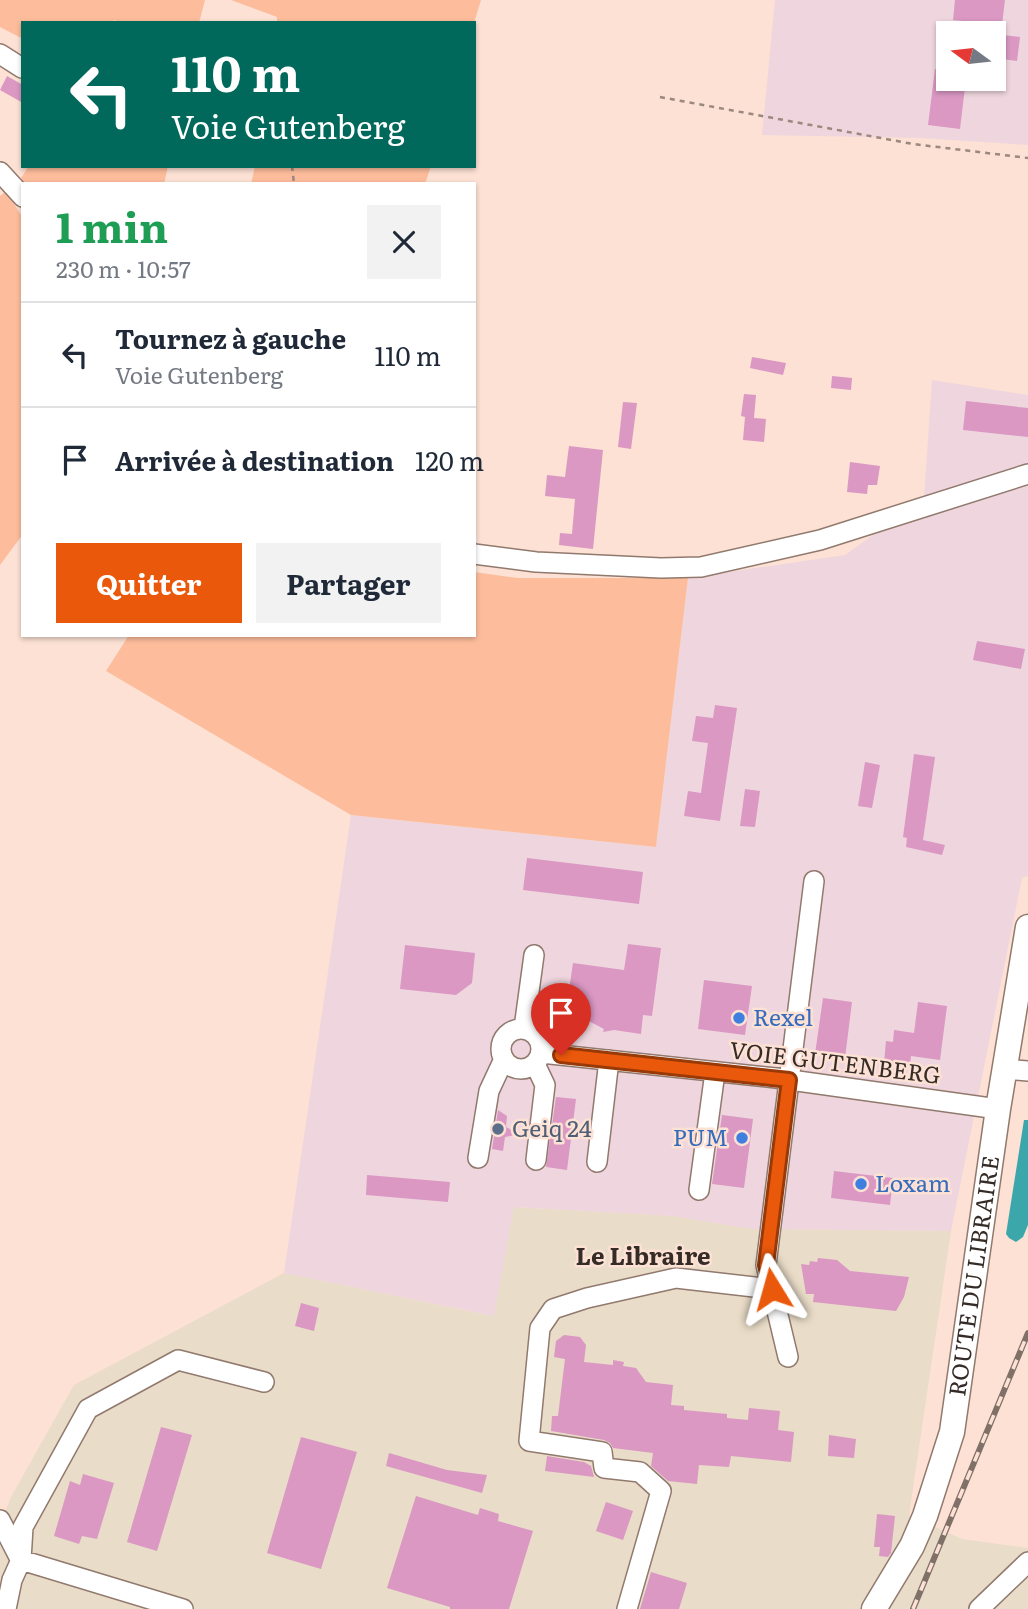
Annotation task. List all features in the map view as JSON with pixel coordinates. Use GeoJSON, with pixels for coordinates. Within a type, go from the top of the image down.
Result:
{"type":"FeatureCollection","features":[{"type":"Feature","properties":{"kind":"main road","name":"ROUTE DU LIBRAIRE"},"geometry":{"type":"LineString","coordinates":[[874,1609],[912,1546],[925,1516],[952,1432],[998,1109],[1016,1070],[1028,927]]}},
{"type":"Feature","properties":{"kind":"street"},"geometry":{"type":"LineString","coordinates":[[0,54],[21,67]]}},
{"type":"Feature","properties":{"kind":"street"},"geometry":{"type":"LineString","coordinates":[[0,172],[21,195]]}},
{"type":"Feature","properties":{"kind":"street"},"geometry":{"type":"LineString","coordinates":[[476,554],[536,562],[661,568],[701,566],[820,540],[1028,474]]}},
{"type":"Feature","properties":{"kind":"street"},"geometry":{"type":"LineString","coordinates":[[788,1356],[766,1265],[814,881]]}},
{"type":"Feature","properties":{"kind":"street"},"geometry":{"type":"LineString","coordinates":[[524,1028],[534,955]]}},
{"type":"Feature","properties":{"kind":"street"},"geometry":{"type":"LineString","coordinates":[[478,1158],[489,1091],[504,1059],[502,1043],[510,1032],[524,1028],[536,1035],[540,1041],[538,1059],[545,1085],[536,1160]]}},
{"type":"Feature","properties":{"kind":"street"},"geometry":{"type":"LineString","coordinates":[[504,1059],[515,1068],[522,1069],[538,1059]]}},
{"type":"Feature","properties":{"kind":"street","name":"VOIE GUTENBERG"},"geometry":{"type":"LineString","coordinates":[[538,1059],[609,1060],[789,1080],[998,1109]]}},
{"type":"Feature","properties":{"kind":"street"},"geometry":{"type":"LineString","coordinates":[[597,1162],[609,1060]]}},
{"type":"Feature","properties":{"kind":"street"},"geometry":{"type":"LineString","coordinates":[[699,1190],[715,1072]]}},
{"type":"Feature","properties":{"kind":"street"},"geometry":{"type":"LineString","coordinates":[[627,1609],[661,1490],[640,1472],[604,1468],[602,1452],[528,1441],[540,1328],[553,1309],[587,1298],[676,1279],[772,1289]]}},
{"type":"Feature","properties":{"kind":"street"},"geometry":{"type":"LineString","coordinates":[[6,1609],[12,1580],[21,1560],[23,1527],[88,1409],[178,1360],[264,1382]]}},
{"type":"Feature","properties":{"kind":"street"},"geometry":{"type":"LineString","coordinates":[[0,1520],[21,1560],[183,1609]]}},
{"type":"Feature","properties":{"kind":"street"},"geometry":{"type":"LineString","coordinates":[[979,1609],[1028,1562]]}},
{"type":"Feature","properties":{"kind":"path"},"geometry":{"type":"LineString","coordinates":[[660,97],[914,144],[1028,158]]}},
{"type":"Feature","properties":{"kind":"shaded area"},"geometry":{"type":"Polygon","coordinates":[[[0,0],[205,0],[200,21],[21,21],[21,38],[0,27],[0,0]]]}},
{"type":"Feature","properties":{"kind":"shaded area"},"geometry":{"type":"Polygon","coordinates":[[[231,0],[481,0],[475,21],[277,21],[277,17],[231,0]]]}},
{"type":"Feature","properties":{"kind":"shaded area"},"geometry":{"type":"Polygon","coordinates":[[[775,0],[1028,0],[1028,145],[919,138],[762,135],[775,0]]]}},
{"type":"Feature","properties":{"kind":"shaded area"},"geometry":{"type":"Polygon","coordinates":[[[28,168],[168,168],[164,182],[24,182],[21,178],[28,168]]]}},
{"type":"Feature","properties":{"kind":"shaded area"},"geometry":{"type":"Polygon","coordinates":[[[255,168],[430,168],[426,182],[251,182],[255,168]]]}},
{"type":"Feature","properties":{"kind":"shaded area"},"geometry":{"type":"Polygon","coordinates":[[[6,191],[21,215],[21,537],[0,565],[0,196],[6,191]]]}},
{"type":"Feature","properties":{"kind":"shaded area"},"geometry":{"type":"Polygon","coordinates":[[[932,380],[1028,395],[1028,876],[1022,878],[951,1231],[752,1229],[673,1216],[514,1207],[494,1316],[284,1273],[351,815],[656,847],[688,578],[845,555],[924,498],[932,380]]]}},
{"type":"Feature","properties":{"kind":"shaded area"},"geometry":{"type":"Polygon","coordinates":[[[476,572],[518,578],[688,578],[656,847],[351,815],[106,671],[128,637],[476,637],[476,572]]]}},
{"type":"Feature","properties":{"kind":"shaded area"},"geometry":{"type":"Polygon","coordinates":[[[513,1207],[673,1216],[752,1229],[951,1231],[909,1515],[962,1539],[1028,1548],[1028,1609],[0,1609],[0,1525],[11,1497],[74,1385],[284,1273],[493,1316],[513,1207]]]}},
{"type":"Feature","properties":{"kind":"water"},"geometry":{"type":"Polygon","coordinates":[[[1024,1120],[1028,1120],[1028,1225],[1023,1237],[1016,1242],[1006,1234],[1024,1120]]]}},
{"type":"Feature","properties":{"kind":"building"},"geometry":{"type":"Polygon","coordinates":[[[955,0],[1005,0],[1002,21],[953,20],[955,0]]]}},
{"type":"Feature","properties":{"kind":"building"},"geometry":{"type":"Polygon","coordinates":[[[1006,35],[1020,37],[1017,61],[1006,60],[1006,35]]]}},
{"type":"Feature","properties":{"kind":"building"},"geometry":{"type":"Polygon","coordinates":[[[935,69],[936,91],[965,91],[960,129],[928,125],[935,69]]]}},
{"type":"Feature","properties":{"kind":"building"},"geometry":{"type":"Polygon","coordinates":[[[7,76],[21,84],[21,102],[0,90],[7,76]]]}},
{"type":"Feature","properties":{"kind":"building"},"geometry":{"type":"Polygon","coordinates":[[[752,357],[786,363],[783,375],[750,368],[752,357]]]}},
{"type":"Feature","properties":{"kind":"building"},"geometry":{"type":"Polygon","coordinates":[[[832,376],[852,378],[851,390],[831,388],[832,376]]]}},
{"type":"Feature","properties":{"kind":"building"},"geometry":{"type":"Polygon","coordinates":[[[744,394],[756,395],[754,418],[766,419],[764,442],[743,440],[745,417],[741,416],[744,394]]]}},
{"type":"Feature","properties":{"kind":"building"},"geometry":{"type":"Polygon","coordinates":[[[966,401],[1028,408],[1028,437],[963,430],[966,401]]]}},
{"type":"Feature","properties":{"kind":"building"},"geometry":{"type":"Polygon","coordinates":[[[623,402],[637,403],[631,449],[618,447],[623,402]]]}},
{"type":"Feature","properties":{"kind":"building"},"geometry":{"type":"Polygon","coordinates":[[[569,446],[603,450],[593,549],[559,545],[560,533],[572,534],[575,499],[545,496],[547,475],[565,477],[569,446]]]}},
{"type":"Feature","properties":{"kind":"building"},"geometry":{"type":"Polygon","coordinates":[[[850,462],[880,466],[877,485],[868,485],[867,494],[847,492],[850,462]]]}},
{"type":"Feature","properties":{"kind":"building"},"geometry":{"type":"Polygon","coordinates":[[[977,641],[1025,649],[1021,669],[973,660],[977,641]]]}},
{"type":"Feature","properties":{"kind":"building"},"geometry":{"type":"Polygon","coordinates":[[[715,705],[737,708],[720,821],[684,816],[688,791],[701,793],[708,743],[692,741],[696,716],[713,718],[715,705]]]}},
{"type":"Feature","properties":{"kind":"building"},"geometry":{"type":"Polygon","coordinates":[[[914,754],[935,757],[923,840],[945,845],[942,855],[906,847],[907,838],[903,837],[914,754]]]}},
{"type":"Feature","properties":{"kind":"building"},"geometry":{"type":"Polygon","coordinates":[[[865,762],[880,765],[872,808],[858,806],[865,762]]]}},
{"type":"Feature","properties":{"kind":"building"},"geometry":{"type":"Polygon","coordinates":[[[745,789],[760,791],[755,827],[740,826],[745,789]]]}},
{"type":"Feature","properties":{"kind":"building"},"geometry":{"type":"Polygon","coordinates":[[[527,858],[643,872],[639,904],[523,890],[527,858]]]}},
{"type":"Feature","properties":{"kind":"building"},"geometry":{"type":"Polygon","coordinates":[[[628,944],[661,948],[652,1016],[643,1015],[641,1034],[614,1030],[603,1032],[604,1029],[587,1020],[579,998],[568,997],[573,963],[624,970],[628,944]]]}},
{"type":"Feature","properties":{"kind":"building"},"geometry":{"type":"Polygon","coordinates":[[[405,945],[475,953],[472,983],[456,995],[400,989],[405,945]]]}},
{"type":"Feature","properties":{"kind":"building"},"geometry":{"type":"Polygon","coordinates":[[[704,980],[752,986],[745,1035],[698,1029],[704,980]]]}},
{"type":"Feature","properties":{"kind":"building"},"geometry":{"type":"Polygon","coordinates":[[[823,998],[852,1002],[845,1058],[815,1054],[823,998]]]}},
{"type":"Feature","properties":{"kind":"building"},"geometry":{"type":"Polygon","coordinates":[[[918,1002],[947,1006],[940,1060],[911,1056],[910,1066],[884,1063],[886,1041],[893,1042],[894,1030],[914,1033],[918,1002]]]}},
{"type":"Feature","properties":{"kind":"building"},"geometry":{"type":"Polygon","coordinates":[[[556,1097],[576,1099],[567,1170],[546,1167],[556,1097]]]}},
{"type":"Feature","properties":{"kind":"building"},"geometry":{"type":"Polygon","coordinates":[[[498,1110],[507,1116],[506,1127],[520,1134],[505,1137],[503,1151],[492,1149],[498,1110]]]}},
{"type":"Feature","properties":{"kind":"building"},"geometry":{"type":"Polygon","coordinates":[[[722,1115],[753,1119],[744,1188],[712,1184],[722,1115]]]}},
{"type":"Feature","properties":{"kind":"building"},"geometry":{"type":"Polygon","coordinates":[[[834,1171],[893,1178],[890,1205],[831,1198],[834,1171]]]}},
{"type":"Feature","properties":{"kind":"building"},"geometry":{"type":"Polygon","coordinates":[[[367,1175],[450,1182],[448,1202],[366,1195],[367,1175]]]}},
{"type":"Feature","properties":{"kind":"building"},"geometry":{"type":"Polygon","coordinates":[[[818,1258],[837,1260],[850,1271],[909,1277],[904,1297],[896,1311],[813,1302],[814,1294],[806,1294],[801,1264],[809,1265],[810,1261],[817,1262],[818,1258]]]}},
{"type":"Feature","properties":{"kind":"building"},"geometry":{"type":"Polygon","coordinates":[[[301,1303],[319,1308],[314,1331],[295,1326],[301,1303]]]}},
{"type":"Feature","properties":{"kind":"building"},"geometry":{"type":"Polygon","coordinates":[[[564,1335],[580,1337],[586,1345],[584,1362],[613,1365],[613,1360],[624,1362],[623,1366],[636,1368],[646,1382],[673,1385],[671,1405],[684,1406],[684,1410],[727,1414],[727,1418],[748,1420],[749,1408],[780,1411],[778,1430],[794,1432],[791,1462],[731,1456],[729,1467],[699,1465],[697,1484],[668,1481],[651,1466],[653,1453],[613,1448],[604,1440],[551,1431],[552,1416],[558,1416],[565,1359],[554,1357],[556,1341],[564,1335]]]}},
{"type":"Feature","properties":{"kind":"building"},"geometry":{"type":"Polygon","coordinates":[[[161,1427],[192,1435],[157,1551],[127,1542],[161,1427]]]}},
{"type":"Feature","properties":{"kind":"building"},"geometry":{"type":"Polygon","coordinates":[[[829,1435],[856,1439],[854,1458],[828,1456],[829,1435]]]}},
{"type":"Feature","properties":{"kind":"building"},"geometry":{"type":"Polygon","coordinates":[[[301,1437],[357,1452],[321,1569],[267,1553],[301,1437]]]}},
{"type":"Feature","properties":{"kind":"building"},"geometry":{"type":"Polygon","coordinates":[[[389,1453],[447,1470],[487,1475],[482,1493],[386,1466],[389,1453]]]}},
{"type":"Feature","properties":{"kind":"building"},"geometry":{"type":"Polygon","coordinates":[[[547,1456],[584,1462],[591,1466],[594,1477],[545,1471],[547,1456]]]}},
{"type":"Feature","properties":{"kind":"building"},"geometry":{"type":"Polygon","coordinates":[[[83,1474],[114,1483],[97,1539],[82,1536],[79,1544],[54,1536],[70,1481],[80,1485],[83,1474]]]}},
{"type":"Feature","properties":{"kind":"building"},"geometry":{"type":"Polygon","coordinates":[[[416,1496],[478,1515],[480,1508],[499,1514],[498,1521],[533,1531],[509,1609],[450,1609],[387,1588],[416,1496]]]}},
{"type":"Feature","properties":{"kind":"building"},"geometry":{"type":"Polygon","coordinates":[[[606,1502],[633,1511],[623,1540],[596,1531],[606,1502]]]}},
{"type":"Feature","properties":{"kind":"building"},"geometry":{"type":"Polygon","coordinates":[[[877,1514],[895,1516],[891,1553],[888,1557],[879,1556],[880,1547],[874,1547],[877,1514]]]}},
{"type":"Feature","properties":{"kind":"building"},"geometry":{"type":"Polygon","coordinates":[[[651,1572],[687,1583],[679,1609],[640,1609],[651,1572]]]}},
{"type":"Feature","properties":{"kind":"railway"},"geometry":{"type":"LineString","coordinates":[[913,1609],[1028,1333]]}},
{"type":"Feature","properties":{"kind":"place","name":"Rexel"},"geometry":{"type":"Point","coordinates":[739,1018]}},
{"type":"Feature","properties":{"kind":"place","name":"Geiq 24"},"geometry":{"type":"Point","coordinates":[498,1129]}},
{"type":"Feature","properties":{"kind":"place","name":"PUM"},"geometry":{"type":"Point","coordinates":[742,1138]}},
{"type":"Feature","properties":{"kind":"place","name":"Loxam"},"geometry":{"type":"Point","coordinates":[861,1184]}},
{"type":"Feature","properties":{"kind":"district","name":"Le Libraire"},"geometry":{"type":"Point","coordinates":[643,1257]}},
{"type":"Feature","properties":{"kind":"route"},"geometry":{"type":"LineString","coordinates":[[561,1055],[789,1080],[766,1265],[772,1289]]}}]}
